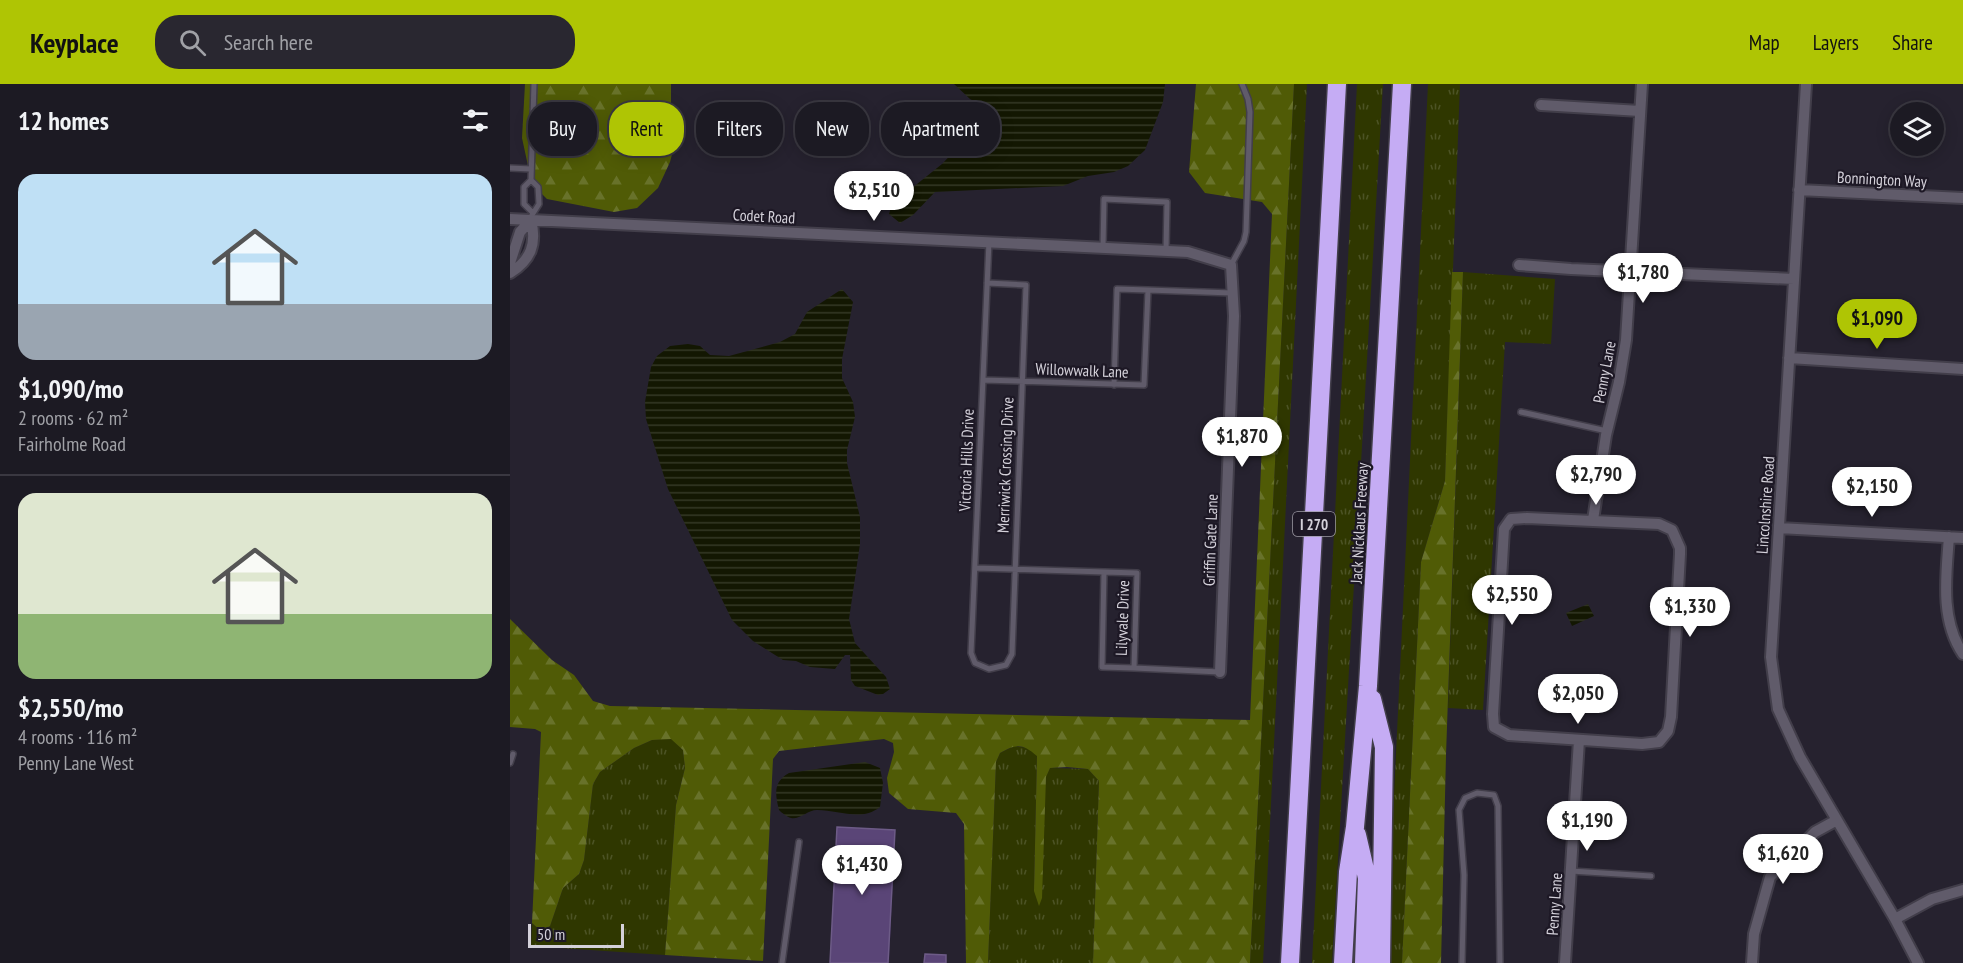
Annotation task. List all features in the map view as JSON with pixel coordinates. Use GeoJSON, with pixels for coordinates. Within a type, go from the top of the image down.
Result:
{"type":"FeatureCollection","features":[{"type":"Feature","properties":{"kind":"highway","name":"I 270"},"geometry":{"type":"LineString","coordinates":[[1290,963],[1337,84]]}},
{"type":"Feature","properties":{"kind":"highway","name":"Jack Nicklaus Freeway"},"geometry":{"type":"LineString","coordinates":[[1342,963],[1348,872],[1355,827],[1368,686],[1402,84]]}},
{"type":"Feature","properties":{"kind":"highway"},"geometry":{"type":"LineString","coordinates":[[1368,686],[1384,747],[1381,963]]}},
{"type":"Feature","properties":{"kind":"highway"},"geometry":{"type":"LineString","coordinates":[[1355,827],[1367,878],[1364,963]]}},
{"type":"Feature","properties":{"kind":"street","name":"Penny Lane"},"geometry":{"type":"LineString","coordinates":[[1593,520],[1607,431],[1626,340],[1642,84]]}},
{"type":"Feature","properties":{"kind":"street","name":"Lincolnshire Road"},"geometry":{"type":"LineString","coordinates":[[1806,84],[1771,657],[1779,709],[1800,757],[1895,919],[1918,963]]}},
{"type":"Feature","properties":{"kind":"street"},"geometry":{"type":"LineString","coordinates":[[1541,105],[1640,111]]}},
{"type":"Feature","properties":{"kind":"street","name":"Bonnington Way"},"geometry":{"type":"LineString","coordinates":[[1799,190],[1963,198]]}},
{"type":"Feature","properties":{"kind":"street","name":"Codet Road"},"geometry":{"type":"LineString","coordinates":[[510,219],[532,216],[1188,252],[1231,265]]}},
{"type":"Feature","properties":{"kind":"street"},"geometry":{"type":"LineString","coordinates":[[510,263],[520,232],[532,216]]}},
{"type":"Feature","properties":{"kind":"street"},"geometry":{"type":"LineString","coordinates":[[510,273],[525,264],[535,236],[532,216]]}},
{"type":"Feature","properties":{"kind":"street","name":"Griffin Gate Lane"},"geometry":{"type":"LineString","coordinates":[[1220,672],[1234,316],[1231,265]]}},
{"type":"Feature","properties":{"kind":"street"},"geometry":{"type":"LineString","coordinates":[[1519,265],[1794,279]]}},
{"type":"Feature","properties":{"kind":"street"},"geometry":{"type":"LineString","coordinates":[[1790,358],[1963,369]]}},
{"type":"Feature","properties":{"kind":"street"},"geometry":{"type":"LineString","coordinates":[[1511,519],[1593,520],[1659,524],[1672,530],[1680,548],[1673,684],[1668,731],[1659,742],[1642,744],[1509,735],[1494,727],[1504,529],[1511,519]]}},
{"type":"Feature","properties":{"kind":"street"},"geometry":{"type":"LineString","coordinates":[[1779,528],[1963,538]]}},
{"type":"Feature","properties":{"kind":"street"},"geometry":{"type":"LineString","coordinates":[[1949,537],[1945,588],[1953,639],[1963,654]]}},
{"type":"Feature","properties":{"kind":"street","name":"Penny Lane"},"geometry":{"type":"LineString","coordinates":[[1564,963],[1579,740]]}},
{"type":"Feature","properties":{"kind":"street"},"geometry":{"type":"LineString","coordinates":[[1752,963],[1754,934],[1770,877],[1815,832],[1837,820]]}},
{"type":"Feature","properties":{"kind":"street"},"geometry":{"type":"LineString","coordinates":[[1895,919],[1932,899],[1963,890]]}},
{"type":"Feature","properties":{"kind":"lane"},"geometry":{"type":"LineString","coordinates":[[531,180],[538,187],[538,204],[532,216],[524,204],[525,187],[531,180],[534,84]]}},
{"type":"Feature","properties":{"kind":"lane"},"geometry":{"type":"LineString","coordinates":[[1231,265],[1244,241],[1247,222],[1250,112],[1242,84]]}},
{"type":"Feature","properties":{"kind":"lane"},"geometry":{"type":"LineString","coordinates":[[510,168],[531,169]]}},
{"type":"Feature","properties":{"kind":"lane"},"geometry":{"type":"LineString","coordinates":[[1103,247],[1104,199],[1167,202],[1166,251]]}},
{"type":"Feature","properties":{"kind":"lane","name":"Victoria Hills Drive"},"geometry":{"type":"LineString","coordinates":[[989,241],[971,653],[975,663],[989,669]]}},
{"type":"Feature","properties":{"kind":"lane","name":"Merriwick Crossing Drive"},"geometry":{"type":"LineString","coordinates":[[987,283],[1026,285],[1012,654],[1006,665],[989,669]]}},
{"type":"Feature","properties":{"kind":"lane"},"geometry":{"type":"LineString","coordinates":[[1114,385],[1117,289],[1232,293]]}},
{"type":"Feature","properties":{"kind":"lane","name":"Willowwalk Lane"},"geometry":{"type":"LineString","coordinates":[[983,380],[1144,385],[1148,290]]}},
{"type":"Feature","properties":{"kind":"lane"},"geometry":{"type":"LineString","coordinates":[[1521,412],[1607,431]]}},
{"type":"Feature","properties":{"kind":"lane","name":"Lilyvale Drive"},"geometry":{"type":"LineString","coordinates":[[975,568],[1137,573],[1134,668],[1220,672]]}},
{"type":"Feature","properties":{"kind":"lane"},"geometry":{"type":"LineString","coordinates":[[1104,572],[1102,667],[1134,668]]}},
{"type":"Feature","properties":{"kind":"lane"},"geometry":{"type":"LineString","coordinates":[[510,763],[513,754]]}},
{"type":"Feature","properties":{"kind":"lane"},"geometry":{"type":"LineString","coordinates":[[1462,963],[1464,875],[1459,810],[1465,798],[1477,793],[1494,795],[1498,806],[1500,963]]}},
{"type":"Feature","properties":{"kind":"lane"},"geometry":{"type":"LineString","coordinates":[[782,963],[799,842]]}},
{"type":"Feature","properties":{"kind":"lane"},"geometry":{"type":"LineString","coordinates":[[1571,871],[1651,876]]}},
{"type":"Feature","properties":{"kind":"green space"},"geometry":{"type":"Polygon","coordinates":[[[525,84],[671,84],[671,102],[609,102],[609,156],[672,156],[658,188],[637,208],[614,212],[547,199],[532,184],[522,138],[525,84]]]}},
{"type":"Feature","properties":{"kind":"green space"},"geometry":{"type":"Polygon","coordinates":[[[1196,84],[1294,84],[1250,963],[1093,963],[1099,781],[1088,769],[1050,768],[1046,777],[1042,898],[1039,906],[1034,891],[1037,756],[1019,746],[1000,753],[996,762],[988,963],[966,963],[964,824],[956,813],[908,809],[889,793],[887,778],[894,752],[893,743],[884,739],[779,751],[773,759],[763,961],[665,955],[676,805],[685,768],[683,750],[671,739],[652,740],[634,748],[600,772],[593,784],[584,860],[579,874],[563,888],[550,926],[541,931],[532,923],[541,732],[535,729],[510,727],[510,619],[552,660],[574,675],[593,701],[610,706],[1250,720],[1272,214],[1262,202],[1205,193],[1189,172],[1196,84]]]}},
{"type":"Feature","properties":{"kind":"green space"},"geometry":{"type":"Polygon","coordinates":[[[1294,84],[1307,84],[1263,963],[1250,963],[1294,84]]]}},
{"type":"Feature","properties":{"kind":"green space"},"geometry":{"type":"Polygon","coordinates":[[[1357,84],[1383,84],[1332,963],[1312,963],[1357,84]]]}},
{"type":"Feature","properties":{"kind":"green space"},"geometry":{"type":"Polygon","coordinates":[[[1428,84],[1460,84],[1445,481],[1421,562],[1402,963],[1386,963],[1428,84]]]}},
{"type":"Feature","properties":{"kind":"green space"},"geometry":{"type":"Polygon","coordinates":[[[1452,272],[1463,272],[1441,963],[1402,963],[1421,562],[1445,481],[1452,272]]]}},
{"type":"Feature","properties":{"kind":"green space"},"geometry":{"type":"Polygon","coordinates":[[[1463,272],[1555,279],[1551,344],[1505,342],[1483,710],[1448,708],[1463,272]]]}},
{"type":"Feature","properties":{"kind":"green space"},"geometry":{"type":"Polygon","coordinates":[[[671,738],[683,750],[685,768],[676,805],[665,955],[531,946],[532,923],[541,931],[550,926],[563,888],[579,874],[584,860],[593,784],[600,772],[634,748],[652,740],[671,738]]]}},
{"type":"Feature","properties":{"kind":"green space"},"geometry":{"type":"Polygon","coordinates":[[[1014,746],[1028,748],[1037,755],[1034,891],[1046,776],[1050,768],[1088,769],[1099,781],[1093,963],[988,963],[996,762],[1000,753],[1014,746]]]}},
{"type":"Feature","properties":{"kind":"shaded area"},"geometry":{"type":"Polygon","coordinates":[[[954,84],[1165,84],[1163,102],[1145,150],[1128,166],[1114,172],[1088,176],[1063,186],[935,192],[913,215],[900,223],[889,214],[892,204],[950,156],[1000,156],[1000,102],[976,102],[954,84]]]}},
{"type":"Feature","properties":{"kind":"shaded area"},"geometry":{"type":"Polygon","coordinates":[[[842,289],[853,302],[842,359],[842,378],[853,402],[855,417],[847,450],[847,463],[860,517],[860,544],[849,619],[855,643],[886,677],[890,689],[878,695],[855,686],[851,680],[850,655],[845,655],[835,669],[810,667],[796,661],[783,660],[753,641],[732,620],[668,489],[646,419],[645,402],[651,367],[657,356],[670,346],[688,344],[700,346],[710,355],[729,356],[780,342],[795,334],[807,312],[842,289]]]}},
{"type":"Feature","properties":{"kind":"shaded area"},"geometry":{"type":"Polygon","coordinates":[[[1588,604],[1594,616],[1572,626],[1566,613],[1588,604]]]}},
{"type":"Feature","properties":{"kind":"shaded area"},"geometry":{"type":"Polygon","coordinates":[[[865,762],[880,768],[883,783],[880,807],[873,811],[858,815],[817,810],[791,818],[779,810],[776,789],[780,780],[789,773],[865,762]]]}},
{"type":"Feature","properties":{"kind":"building"},"geometry":{"type":"Polygon","coordinates":[[[837,827],[895,830],[888,963],[830,963],[837,827]]]}},
{"type":"Feature","properties":{"kind":"building"},"geometry":{"type":"Polygon","coordinates":[[[925,954],[946,955],[946,963],[924,963],[925,954]]]}}]}
